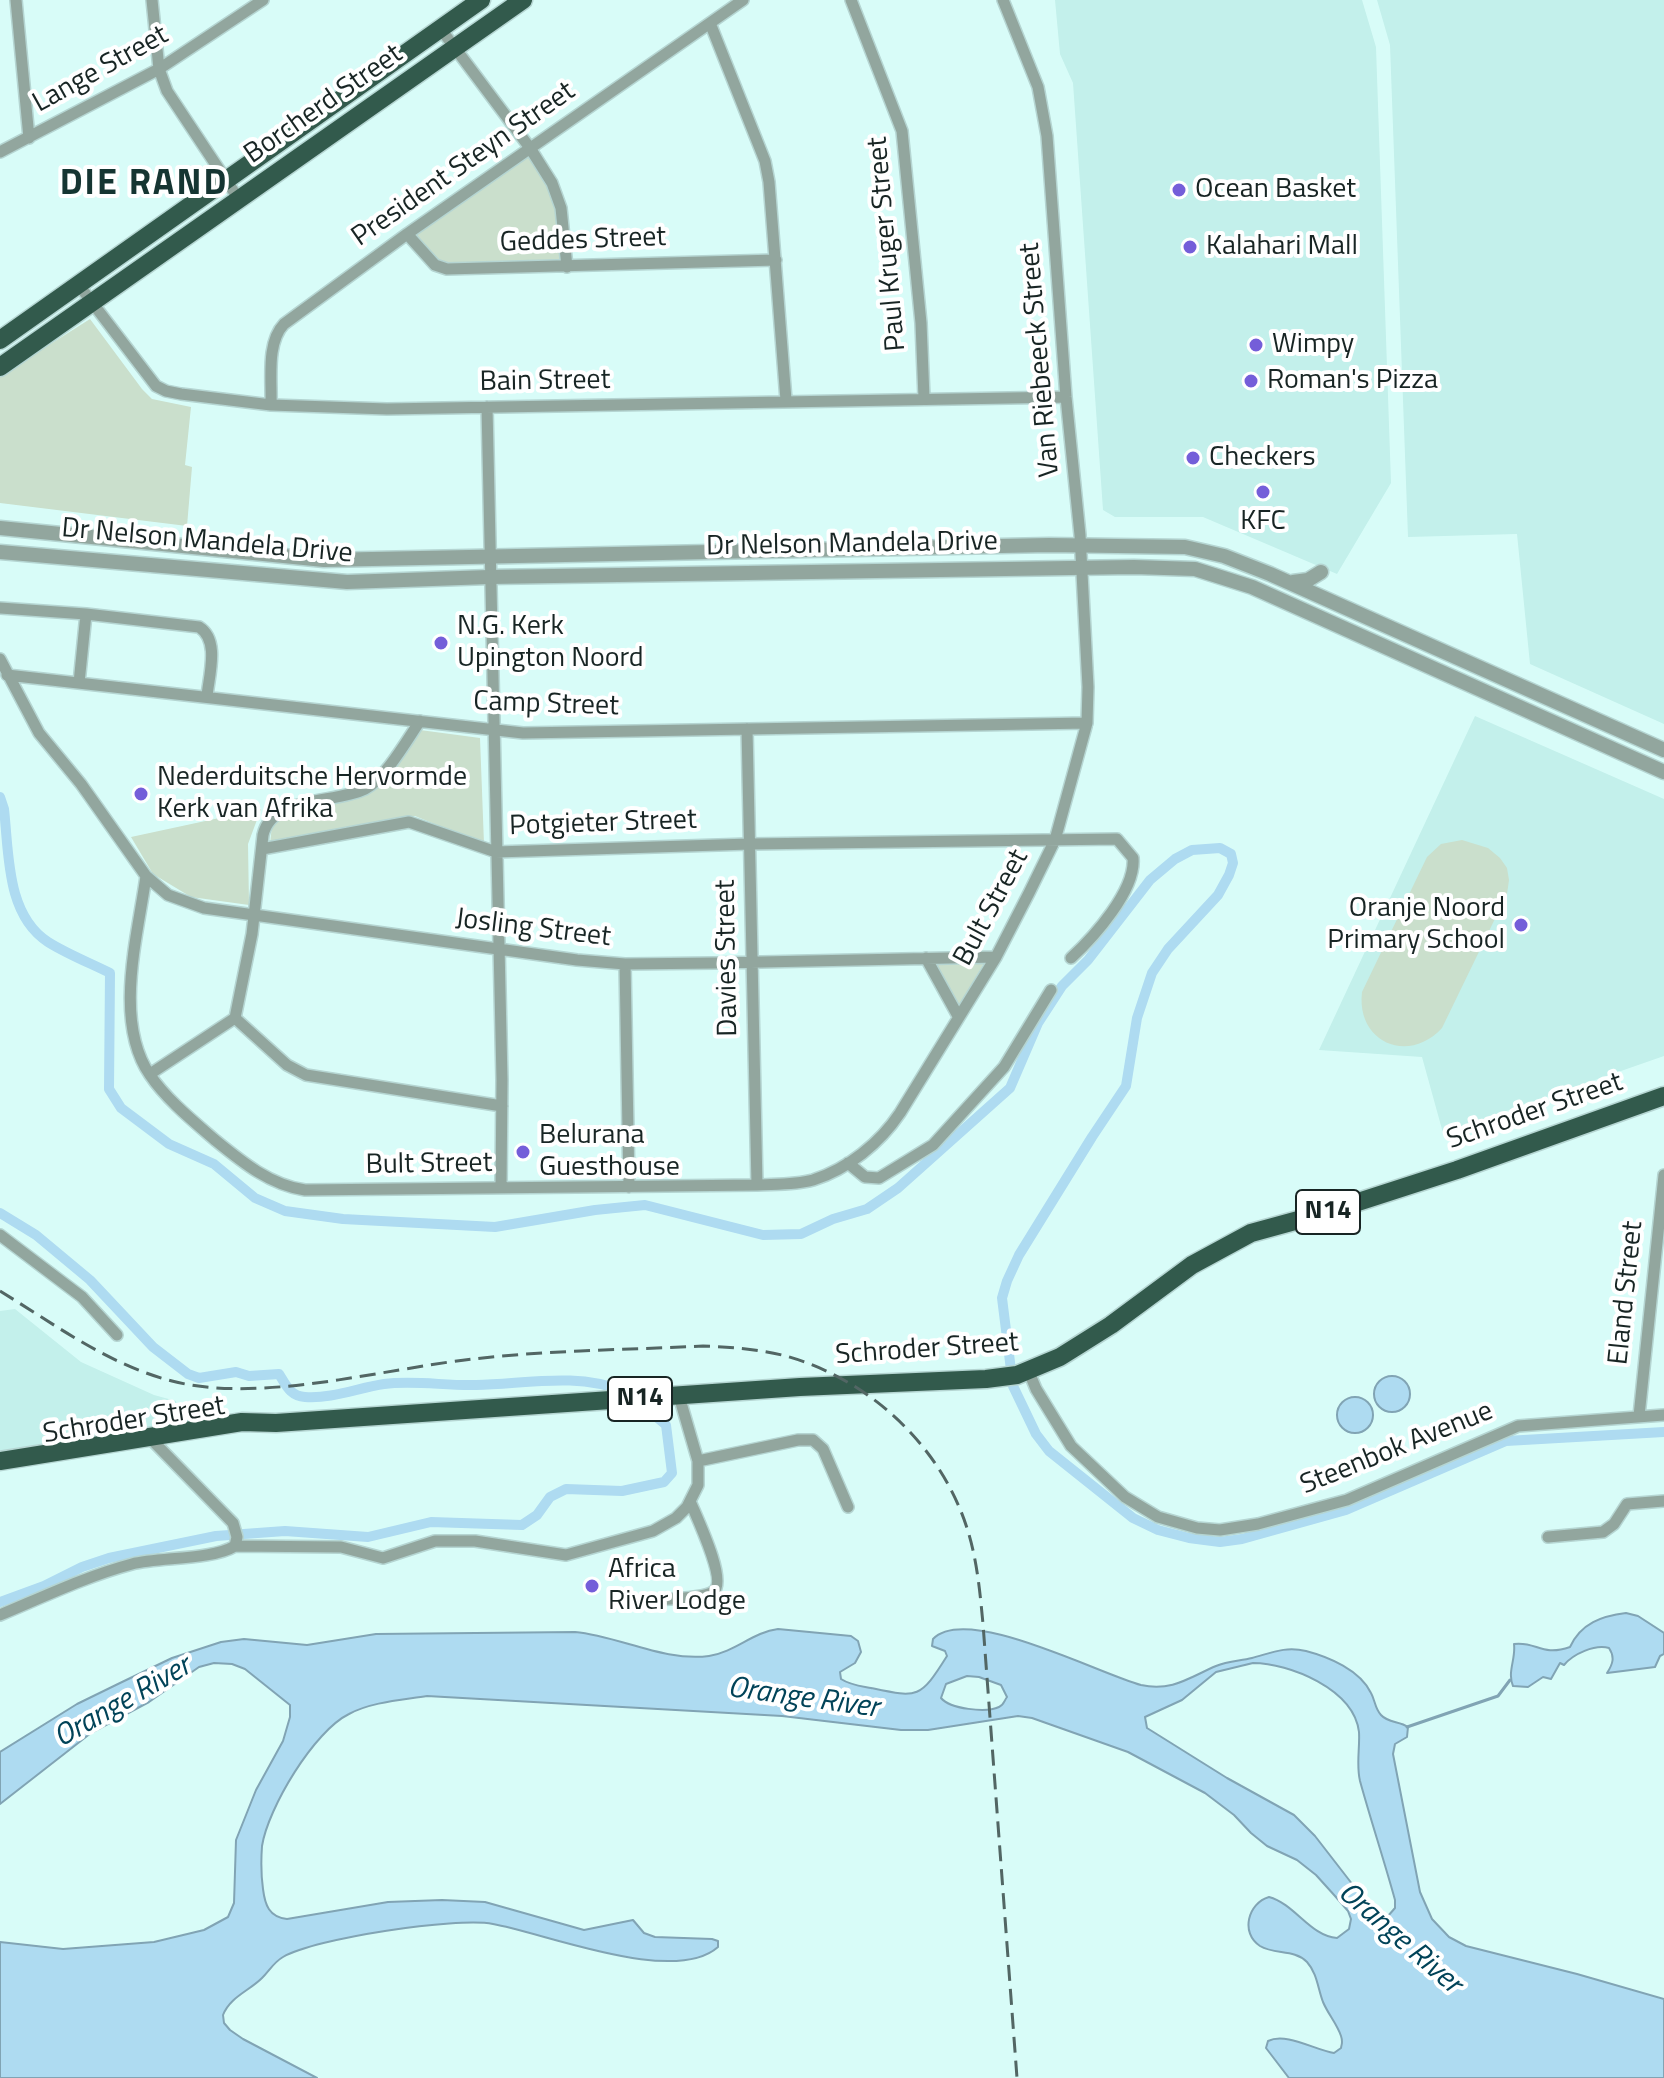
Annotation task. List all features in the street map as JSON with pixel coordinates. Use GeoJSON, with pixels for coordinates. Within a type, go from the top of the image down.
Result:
{"type":"FeatureCollection","features":[{"type":"Feature","properties":{"kind":"highway","name":"Borcherd Street"},"geometry":{"type":"LineString","coordinates":[[1,337],[481,0]]}},
{"type":"Feature","properties":{"kind":"highway","name":"Borcherd Street"},"geometry":{"type":"LineString","coordinates":[[8,361],[523,0]]}},
{"type":"Feature","properties":{"kind":"highway","name":"Schroder Street"},"geometry":{"type":"LineString","coordinates":[[0,1461],[152,1440],[261,1430],[276,1423],[1017,1375],[1060,1357],[1111,1325],[1192,1265],[1251,1233],[1457,1170],[1664,1096]]}},
{"type":"Feature","properties":{"kind":"highway","name":"Schroder Street"},"geometry":{"type":"LineString","coordinates":[[0,1471],[152,1440]]}},
{"type":"Feature","properties":{"kind":"street"},"geometry":{"type":"LineString","coordinates":[[16,0],[29,138]]}},
{"type":"Feature","properties":{"kind":"street"},"geometry":{"type":"LineString","coordinates":[[152,0],[159,69],[171,99],[238,198]]}},
{"type":"Feature","properties":{"kind":"street","name":"Lange Street"},"geometry":{"type":"LineString","coordinates":[[0,152],[159,69],[263,0]]}},
{"type":"Feature","properties":{"kind":"street","name":"President Steyn Street"},"geometry":{"type":"LineString","coordinates":[[271,405],[273,346],[280,327],[407,234],[743,0]]}},
{"type":"Feature","properties":{"kind":"street","name":"Paul Kruger Street"},"geometry":{"type":"LineString","coordinates":[[851,0],[902,131],[921,323],[924,398]]}},
{"type":"Feature","properties":{"kind":"street","name":"Van Riebeeck Street"},"geometry":{"type":"LineString","coordinates":[[1003,0],[1027,56],[1043,107],[1080,545],[1088,687],[1087,723]]}},
{"type":"Feature","properties":{"kind":"street"},"geometry":{"type":"LineString","coordinates":[[710,23],[765,161],[786,400]]}},
{"type":"Feature","properties":{"kind":"street"},"geometry":{"type":"LineString","coordinates":[[440,28],[530,148],[552,183],[558,199],[567,267]]}},
{"type":"Feature","properties":{"kind":"street","name":"Geddes Street"},"geometry":{"type":"LineString","coordinates":[[407,234],[435,265],[447,269],[776,260]]}},
{"type":"Feature","properties":{"kind":"street","name":"Bain Street"},"geometry":{"type":"LineString","coordinates":[[78,284],[147,375],[162,390],[271,405],[387,409],[1066,397]]}},
{"type":"Feature","properties":{"kind":"street"},"geometry":{"type":"LineString","coordinates":[[1,337],[8,361]]}},
{"type":"Feature","properties":{"kind":"street"},"geometry":{"type":"LineString","coordinates":[[487,407],[502,1106],[501,1188]]}},
{"type":"Feature","properties":{"kind":"street","name":"Dr Nelson Mandela Drive"},"geometry":{"type":"LineString","coordinates":[[0,528],[306,559],[1080,545],[1197,549],[1224,556],[1288,582],[1664,750]]}},
{"type":"Feature","properties":{"kind":"street","name":"Dr Nelson Mandela Drive"},"geometry":{"type":"LineString","coordinates":[[0,552],[318,581],[1081,567],[1195,569],[1231,579],[1280,599],[1664,772]]}},
{"type":"Feature","properties":{"kind":"street"},"geometry":{"type":"LineString","coordinates":[[1288,582],[1308,580],[1321,572]]}},
{"type":"Feature","properties":{"kind":"street"},"geometry":{"type":"LineString","coordinates":[[1280,599],[1317,596],[1339,626]]}},
{"type":"Feature","properties":{"kind":"street"},"geometry":{"type":"LineString","coordinates":[[0,608],[188,624],[203,629],[211,643],[207,696]]}},
{"type":"Feature","properties":{"kind":"street"},"geometry":{"type":"LineString","coordinates":[[79,683],[86,614]]}},
{"type":"Feature","properties":{"kind":"street"},"geometry":{"type":"LineString","coordinates":[[0,659],[39,733],[94,802],[146,876]]}},
{"type":"Feature","properties":{"kind":"street","name":"Camp Street"},"geometry":{"type":"LineString","coordinates":[[7,675],[493,731],[534,733],[1087,723]]}},
{"type":"Feature","properties":{"kind":"street"},"geometry":{"type":"LineString","coordinates":[[150,1074],[235,1018],[267,823],[279,812],[369,787],[420,721]]}},
{"type":"Feature","properties":{"kind":"street","name":"Bult Street"},"geometry":{"type":"LineString","coordinates":[[146,876],[130,1001],[135,1039],[150,1074],[174,1101],[257,1173],[294,1188],[757,1185],[814,1179],[848,1163],[875,1143],[895,1121],[996,957],[1055,840],[1087,723]]}},
{"type":"Feature","properties":{"kind":"street","name":"Davies Street"},"geometry":{"type":"LineString","coordinates":[[747,729],[757,1185]]}},
{"type":"Feature","properties":{"kind":"street","name":"Potgieter Street"},"geometry":{"type":"LineString","coordinates":[[262,849],[409,822],[496,852],[750,844],[1116,839],[1127,848],[1134,864],[1126,889],[1093,937],[1071,958]]}},
{"type":"Feature","properties":{"kind":"street","name":"Josling Street"},"geometry":{"type":"LineString","coordinates":[[146,876],[163,892],[204,908],[577,960],[625,964],[996,957]]}},
{"type":"Feature","properties":{"kind":"street"},"geometry":{"type":"LineString","coordinates":[[926,958],[958,1016]]}},
{"type":"Feature","properties":{"kind":"street"},"geometry":{"type":"LineString","coordinates":[[625,964],[629,1187]]}},
{"type":"Feature","properties":{"kind":"street"},"geometry":{"type":"LineString","coordinates":[[848,1163],[865,1177],[879,1178],[933,1145],[1004,1067],[1051,990]]}},
{"type":"Feature","properties":{"kind":"street"},"geometry":{"type":"LineString","coordinates":[[235,1018],[287,1065],[306,1075],[502,1106]]}},
{"type":"Feature","properties":{"kind":"street","name":"Eland Street"},"geometry":{"type":"LineString","coordinates":[[1639,1416],[1664,1175]]}},
{"type":"Feature","properties":{"kind":"street"},"geometry":{"type":"LineString","coordinates":[[0,1235],[82,1297],[117,1335]]}},
{"type":"Feature","properties":{"kind":"street","name":"Steenbok Avenue"},"geometry":{"type":"LineString","coordinates":[[1017,1375],[1036,1389],[1071,1446],[1125,1497],[1158,1517],[1197,1528],[1220,1530],[1258,1524],[1347,1500],[1511,1428],[1664,1415]]}},
{"type":"Feature","properties":{"kind":"street"},"geometry":{"type":"LineString","coordinates":[[0,1615],[130,1565],[211,1553],[235,1536],[341,1547],[383,1558],[435,1541],[475,1541],[566,1555],[653,1531],[676,1518],[698,1485],[698,1461],[679,1396]]}},
{"type":"Feature","properties":{"kind":"street"},"geometry":{"type":"LineString","coordinates":[[152,1440],[235,1536]]}},
{"type":"Feature","properties":{"kind":"street"},"geometry":{"type":"LineString","coordinates":[[698,1461],[798,1440],[813,1440],[823,1449],[848,1507]]}},
{"type":"Feature","properties":{"kind":"street"},"geometry":{"type":"LineString","coordinates":[[651,1600],[705,1595],[717,1588],[713,1557],[690,1501]]}},
{"type":"Feature","properties":{"kind":"street"},"geometry":{"type":"LineString","coordinates":[[1548,1537],[1603,1532],[1614,1524],[1627,1504],[1664,1501]]}},
{"type":"Feature","properties":{"kind":"shaded area","name":"Kalahari Mall"},"geometry":{"type":"Polygon","coordinates":[[[1055,0],[1362,0],[1376,47],[1391,483],[1337,574],[1203,517],[1115,517],[1103,510],[1073,83],[1060,54],[1055,0]]]}},
{"type":"Feature","properties":{"kind":"shaded area"},"geometry":{"type":"Polygon","coordinates":[[[1377,0],[1664,0],[1664,724],[1530,664],[1517,534],[1408,537],[1390,45],[1377,0]]]}},
{"type":"Feature","properties":{"kind":"shaded area","name":"Oranje Noord Primary School"},"geometry":{"type":"Polygon","coordinates":[[[1475,716],[1664,799],[1664,1056],[1443,1133],[1422,1057],[1319,1050],[1475,716]]]}},
{"type":"Feature","properties":{"kind":"shaded area"},"geometry":{"type":"Polygon","coordinates":[[[15,1309],[81,1362],[154,1395],[176,1401],[180,1423],[0,1453],[0,1311],[15,1309]]]}},
{"type":"Feature","properties":{"kind":"green space"},"geometry":{"type":"Polygon","coordinates":[[[528,151],[558,203],[563,267],[449,271],[411,233],[528,151]]]}},
{"type":"Feature","properties":{"kind":"green space"},"geometry":{"type":"Polygon","coordinates":[[[90,319],[152,399],[191,407],[185,465],[192,467],[187,526],[0,503],[0,376],[90,319]]]}},
{"type":"Feature","properties":{"kind":"green space"},"geometry":{"type":"Polygon","coordinates":[[[420,730],[480,738],[484,844],[415,816],[270,844],[272,825],[283,816],[369,793],[420,730]]]}},
{"type":"Feature","properties":{"kind":"green space"},"geometry":{"type":"Polygon","coordinates":[[[261,809],[248,844],[249,905],[191,897],[153,874],[131,837],[261,809]]]}},
{"type":"Feature","properties":{"kind":"green space"},"geometry":{"type":"Polygon","coordinates":[[[1462,840],[1488,848],[1500,858],[1507,868],[1507,894],[1442,1028],[1429,1039],[1414,1045],[1387,1043],[1367,1024],[1362,1009],[1362,992],[1427,857],[1441,844],[1462,840]]]}},
{"type":"Feature","properties":{"kind":"green space"},"geometry":{"type":"Polygon","coordinates":[[[987,958],[959,1006],[934,961],[987,958]]]}},
{"type":"Feature","properties":{"kind":"water"},"geometry":{"type":"Polygon","coordinates":[[[1392,1376],[1405,1381],[1410,1394],[1405,1407],[1392,1412],[1379,1407],[1374,1394],[1379,1381],[1392,1376]]]}},
{"type":"Feature","properties":{"kind":"water"},"geometry":{"type":"Polygon","coordinates":[[[1355,1397],[1368,1402],[1373,1415],[1368,1428],[1355,1433],[1342,1428],[1337,1415],[1342,1402],[1355,1397]]]}},
{"type":"Feature","properties":{"kind":"water"},"geometry":{"type":"Polygon","coordinates":[[[1626,1613],[1638,1616],[1664,1633],[1664,1654],[1655,1667],[1607,1673],[1611,1667],[1611,1651],[1597,1647],[1579,1654],[1564,1665],[1560,1663],[1551,1679],[1543,1677],[1528,1687],[1513,1686],[1514,1644],[1560,1650],[1570,1647],[1580,1632],[1593,1622],[1626,1613]]]}},
{"type":"Feature","properties":{"kind":"water","name":"Orange River"},"geometry":{"type":"Polygon","coordinates":[[[778,1629],[851,1636],[858,1641],[861,1652],[855,1663],[840,1672],[841,1679],[855,1685],[909,1694],[930,1681],[947,1656],[945,1651],[932,1646],[933,1639],[950,1630],[1003,1635],[1152,1687],[1189,1679],[1220,1664],[1285,1650],[1306,1651],[1334,1661],[1352,1671],[1366,1685],[1384,1718],[1408,1727],[1407,1737],[1395,1744],[1393,1754],[1420,1892],[1432,1919],[1449,1937],[1466,1946],[1664,1999],[1664,2078],[1289,2078],[1266,2048],[1268,2041],[1292,2040],[1334,2053],[1341,2048],[1342,2040],[1307,1962],[1296,1955],[1260,1946],[1250,1934],[1249,1919],[1256,1905],[1269,1897],[1287,1906],[1319,1932],[1337,1938],[1349,1929],[1351,1919],[1348,1911],[1316,1875],[1297,1860],[1267,1846],[1205,1793],[1128,1752],[1032,1718],[1018,1716],[928,1730],[901,1730],[782,1716],[427,1696],[377,1704],[349,1714],[321,1736],[308,1753],[273,1812],[262,1846],[264,1895],[272,1913],[287,1919],[388,1902],[485,1902],[584,1930],[633,1920],[644,1933],[655,1937],[712,1939],[718,1941],[718,1947],[698,1958],[672,1961],[641,1959],[608,1954],[493,1924],[475,1923],[419,1926],[354,1936],[283,1957],[257,1983],[235,1999],[223,2015],[224,2023],[243,2039],[317,2078],[0,2078],[0,1942],[63,1949],[154,1942],[204,1930],[228,1917],[234,1903],[236,1840],[256,1790],[283,1741],[290,1717],[290,1705],[245,1669],[232,1664],[214,1663],[199,1667],[149,1702],[91,1733],[0,1804],[0,1752],[77,1704],[172,1658],[221,1642],[244,1639],[307,1645],[376,1634],[575,1632],[692,1657],[727,1651],[778,1629]],[[1253,1663],[1216,1672],[1182,1700],[1145,1717],[1147,1728],[1294,1815],[1315,1836],[1370,1907],[1388,1916],[1395,1908],[1395,1900],[1360,1781],[1359,1732],[1354,1717],[1333,1691],[1318,1681],[1284,1668],[1253,1663]],[[967,1676],[946,1684],[941,1698],[968,1709],[993,1709],[1003,1704],[1007,1697],[1001,1685],[967,1676]]]}},
{"type":"Feature","properties":{"kind":"waterway"},"geometry":{"type":"LineString","coordinates":[[0,797],[12,882],[24,916],[48,942],[110,973],[109,1089],[121,1108],[169,1144],[214,1164],[255,1198],[285,1211],[343,1219],[495,1227],[645,1205],[763,1235],[801,1234],[833,1219],[867,1209],[898,1188],[1010,1088],[1038,1023],[1062,986],[1088,960],[1150,880],[1175,859],[1192,850],[1220,848],[1231,854],[1233,863],[1229,875],[1218,895],[1168,949],[1152,973],[1137,1018],[1126,1086],[1019,1255],[1007,1281],[1002,1298],[1013,1386],[1036,1434],[1049,1451],[1133,1518],[1158,1530],[1220,1542],[1242,1539],[1346,1510],[1506,1441],[1664,1432]]}},
{"type":"Feature","properties":{"kind":"waterway"},"geometry":{"type":"LineString","coordinates":[[0,1213],[36,1235],[90,1280],[153,1347],[188,1374],[199,1378],[236,1372],[249,1376],[279,1374],[292,1392],[305,1397],[384,1384],[476,1385],[551,1380],[588,1382],[623,1391]]}},
{"type":"Feature","properties":{"kind":"waterway"},"geometry":{"type":"LineString","coordinates":[[0,1602],[109,1558],[216,1536],[285,1531],[368,1537],[431,1522],[522,1525],[537,1515],[550,1497],[566,1489],[622,1491],[664,1482],[672,1473],[666,1425],[648,1410]]}},
{"type":"Feature","properties":{"kind":"waterway"},"geometry":{"type":"LineString","coordinates":[[1407,1727],[1498,1696],[1510,1680]]}},
{"type":"Feature","properties":{"kind":"railway"},"geometry":{"type":"LineString","coordinates":[[0,1291],[126,1365],[172,1381],[206,1387],[281,1387],[502,1356],[703,1346],[782,1355],[813,1365],[871,1397],[919,1442],[939,1469],[955,1497],[973,1552],[983,1624],[1017,2078]]}},
{"type":"Feature","properties":{"kind":"place","name":"Ocean Basket"},"geometry":{"type":"Point","coordinates":[1179,190]}},
{"type":"Feature","properties":{"kind":"place","name":"Kalahari Mall"},"geometry":{"type":"Point","coordinates":[1190,247]}},
{"type":"Feature","properties":{"kind":"place","name":"Wimpy"},"geometry":{"type":"Point","coordinates":[1256,345]}},
{"type":"Feature","properties":{"kind":"place","name":"Roman's Pizza"},"geometry":{"type":"Point","coordinates":[1251,381]}},
{"type":"Feature","properties":{"kind":"place","name":"Checkers"},"geometry":{"type":"Point","coordinates":[1193,458]}},
{"type":"Feature","properties":{"kind":"place","name":"KFC"},"geometry":{"type":"Point","coordinates":[1263,492]}},
{"type":"Feature","properties":{"kind":"place","name":"N.G. Kerk Upington Noord"},"geometry":{"type":"Point","coordinates":[441,643]}},
{"type":"Feature","properties":{"kind":"place","name":"Nederduitsche Hervormde Kerk van Afrika"},"geometry":{"type":"Point","coordinates":[141,794]}},
{"type":"Feature","properties":{"kind":"place","name":"Oranje Noord Primary School"},"geometry":{"type":"Point","coordinates":[1521,925]}},
{"type":"Feature","properties":{"kind":"place","name":"Belurana Guesthouse"},"geometry":{"type":"Point","coordinates":[523,1152]}},
{"type":"Feature","properties":{"kind":"place","name":"Africa River Lodge"},"geometry":{"type":"Point","coordinates":[592,1586]}},
{"type":"Feature","properties":{"kind":"district","name":"DIE RAND"},"geometry":{"type":"Point","coordinates":[144,185]}}]}
